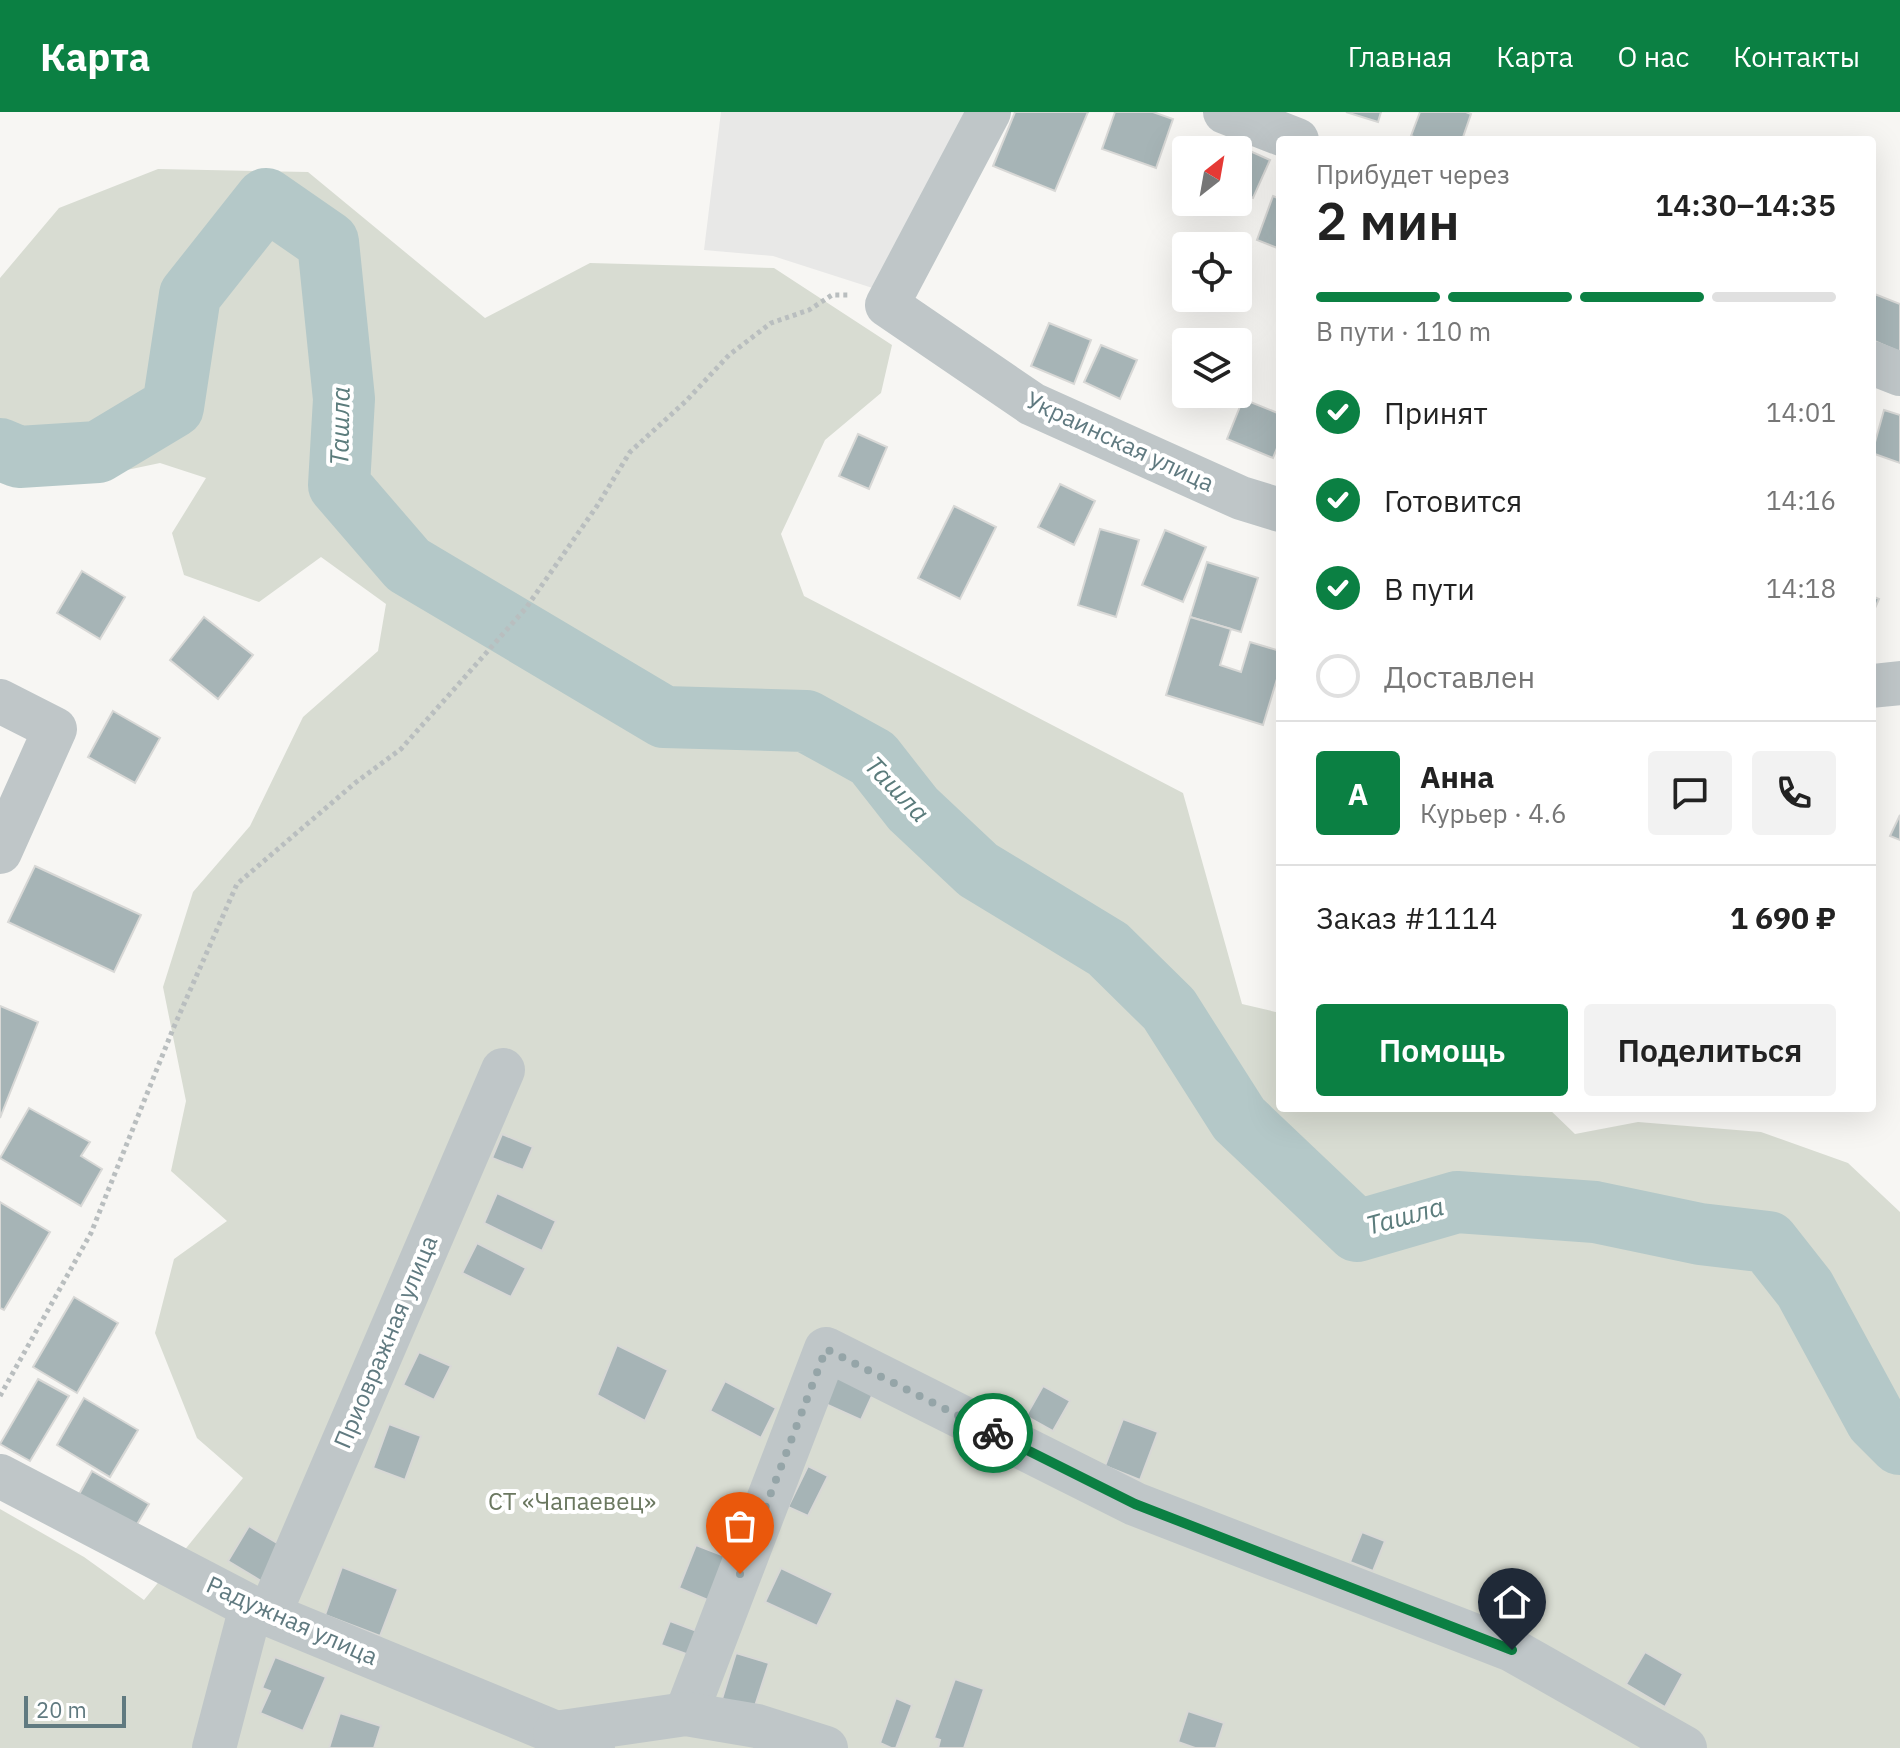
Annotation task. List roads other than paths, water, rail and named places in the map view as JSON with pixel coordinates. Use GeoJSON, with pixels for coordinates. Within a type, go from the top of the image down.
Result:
{"type":"FeatureCollection","features":[{"type":"Feature","properties":{"kind":"street","name":"Украинская улица"},"geometry":{"type":"LineString","coordinates":[[989,112],[887,305],[1032,404],[1241,498],[1276,509]]}},
{"type":"Feature","properties":{"kind":"street"},"geometry":{"type":"LineString","coordinates":[[1225,112],[1287,136]]}},
{"type":"Feature","properties":{"kind":"street"},"geometry":{"type":"LineString","coordinates":[[1876,365],[1900,374]]}},
{"type":"Feature","properties":{"kind":"street"},"geometry":{"type":"LineString","coordinates":[[1876,686],[1900,683]]}},
{"type":"Feature","properties":{"kind":"street"},"geometry":{"type":"LineString","coordinates":[[0,701],[55,729],[0,852]]}},
{"type":"Feature","properties":{"kind":"street","name":"Приовражная улица"},"geometry":{"type":"LineString","coordinates":[[214,1748],[260,1611],[503,1070]]}},
{"type":"Feature","properties":{"kind":"street"},"geometry":{"type":"LineString","coordinates":[[686,1714],[826,1349],[1135,1504],[1512,1650],[1685,1748]]}},
{"type":"Feature","properties":{"kind":"street","name":"Радужная улица"},"geometry":{"type":"LineString","coordinates":[[0,1476],[260,1611],[574,1741]]}},
{"type":"Feature","properties":{"kind":"street"},"geometry":{"type":"LineString","coordinates":[[574,1741],[686,1714],[757,1726],[826,1748]]}},
{"type":"Feature","properties":{"kind":"waterway","name":"Ташла"},"geometry":{"type":"LineString","coordinates":[[0,449],[19,457],[98,452],[173,407],[190,295],[266,199],[328,242],[344,399],[339,485],[408,565],[664,717],[806,721],[873,758],[913,809],[978,870],[1108,949],[1169,1009],[1239,1119],[1357,1231],[1457,1202],[1595,1212],[1700,1234],[1768,1242],[1805,1289],[1876,1420],[1900,1444]]}},
{"type":"Feature","properties":{"kind":"park label","name":"СТ «Чапаевец»"},"geometry":{"type":"Point","coordinates":[572,1502]}}]}
